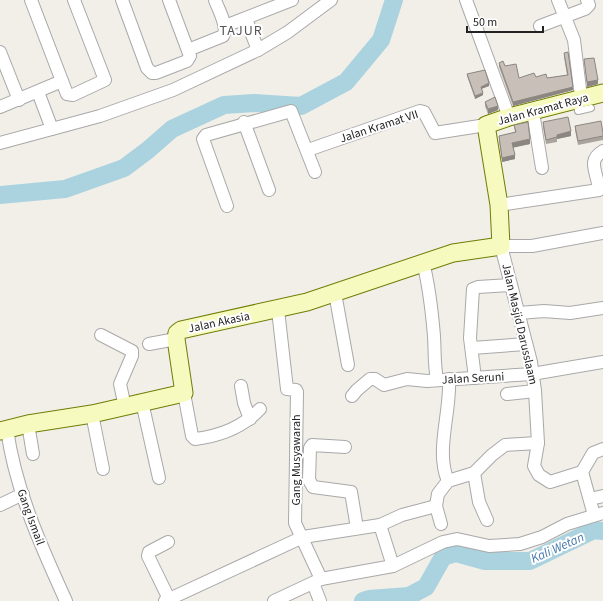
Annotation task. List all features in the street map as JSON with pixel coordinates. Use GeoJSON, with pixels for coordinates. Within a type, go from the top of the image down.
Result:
{"type":"FeatureCollection","features":[{"type":"Feature","properties":{"kind":"street"},"geometry":{"type":"LineString","coordinates":[[31,0],[67,94],[73,95],[105,80],[74,0]]}},
{"type":"Feature","properties":{"kind":"street"},"geometry":{"type":"LineString","coordinates":[[122,0],[147,68],[152,73],[156,73],[187,61],[190,56],[169,0]]}},
{"type":"Feature","properties":{"kind":"street"},"geometry":{"type":"LineString","coordinates":[[188,50],[223,36],[225,26],[215,0]]}},
{"type":"Feature","properties":{"kind":"street"},"geometry":{"type":"LineString","coordinates":[[225,26],[249,17],[268,4],[292,0]]}},
{"type":"Feature","properties":{"kind":"street"},"geometry":{"type":"LineString","coordinates":[[0,143],[100,116],[165,93],[288,32],[331,0]]}},
{"type":"Feature","properties":{"kind":"street"},"geometry":{"type":"LineString","coordinates":[[558,0],[575,47],[583,102]]}},
{"type":"Feature","properties":{"kind":"street"},"geometry":{"type":"LineString","coordinates":[[540,26],[588,8],[587,0]]}},
{"type":"Feature","properties":{"kind":"street"},"geometry":{"type":"LineString","coordinates":[[471,1],[509,117]]}},
{"type":"Feature","properties":{"kind":"street"},"geometry":{"type":"LineString","coordinates":[[249,17],[259,46]]}},
{"type":"Feature","properties":{"kind":"street"},"geometry":{"type":"LineString","coordinates":[[0,52],[19,100]]}},
{"type":"Feature","properties":{"kind":"street"},"geometry":{"type":"LineString","coordinates":[[0,107],[62,81]]}},
{"type":"Feature","properties":{"kind":"street"},"geometry":{"type":"LineString","coordinates":[[38,92],[52,129]]}},
{"type":"Feature","properties":{"kind":"street","name":"Jalan Kramat Raya"},"geometry":{"type":"LineString","coordinates":[[501,246],[499,205],[486,125],[509,117],[583,102],[603,93]]}},
{"type":"Feature","properties":{"kind":"street"},"geometry":{"type":"LineString","coordinates":[[227,206],[204,136],[244,122],[291,110],[308,150],[315,172]]}},
{"type":"Feature","properties":{"kind":"street","name":"Jalan Kramat VII"},"geometry":{"type":"LineString","coordinates":[[308,150],[420,111],[424,112],[426,115],[435,134],[486,125]]}},
{"type":"Feature","properties":{"kind":"street"},"geometry":{"type":"LineString","coordinates":[[533,112],[542,168]]}},
{"type":"Feature","properties":{"kind":"street"},"geometry":{"type":"LineString","coordinates":[[244,122],[269,190]]}},
{"type":"Feature","properties":{"kind":"street"},"geometry":{"type":"LineString","coordinates":[[499,205],[600,195],[599,181],[593,163],[595,156],[603,151]]}},
{"type":"Feature","properties":{"kind":"street"},"geometry":{"type":"LineString","coordinates":[[501,246],[532,246],[603,233]]}},
{"type":"Feature","properties":{"kind":"street","name":"Jalan Akasia"},"geometry":{"type":"LineString","coordinates":[[184,393],[176,339],[181,330],[278,310],[335,293],[453,253],[501,246]]}},
{"type":"Feature","properties":{"kind":"street","name":"Jalan Masjid Darusslaam"},"geometry":{"type":"LineString","coordinates":[[501,246],[510,285],[519,313],[535,391],[538,444],[534,466],[539,475],[550,482],[582,472]]}},
{"type":"Feature","properties":{"kind":"street"},"geometry":{"type":"LineString","coordinates":[[423,262],[431,307],[434,338],[433,361],[443,380],[448,414],[443,446],[443,470],[448,481]]}},
{"type":"Feature","properties":{"kind":"street"},"geometry":{"type":"LineString","coordinates":[[475,378],[470,338],[473,289],[478,287],[510,285]]}},
{"type":"Feature","properties":{"kind":"street"},"geometry":{"type":"LineString","coordinates":[[335,293],[348,365]]}},
{"type":"Feature","properties":{"kind":"street"},"geometry":{"type":"LineString","coordinates":[[519,313],[544,311],[570,313],[603,308]]}},
{"type":"Feature","properties":{"kind":"street","name":"Gang Musyawarah"},"geometry":{"type":"LineString","coordinates":[[278,310],[288,390],[296,390],[297,392],[295,523],[303,537]]}},
{"type":"Feature","properties":{"kind":"street"},"geometry":{"type":"LineString","coordinates":[[101,335],[132,351],[132,356],[120,384],[125,407]]}},
{"type":"Feature","properties":{"kind":"street"},"geometry":{"type":"LineString","coordinates":[[149,344],[176,339]]}},
{"type":"Feature","properties":{"kind":"street"},"geometry":{"type":"LineString","coordinates":[[472,348],[526,344]]}},
{"type":"Feature","properties":{"kind":"street","name":"Jalan Seruni"},"geometry":{"type":"LineString","coordinates":[[352,396],[356,390],[370,379],[375,379],[384,385],[406,379],[443,380],[532,374],[603,362]]}},
{"type":"Feature","properties":{"kind":"street"},"geometry":{"type":"LineString","coordinates":[[241,386],[244,403],[250,419]]}},
{"type":"Feature","properties":{"kind":"street"},"geometry":{"type":"LineString","coordinates":[[507,394],[535,391]]}},
{"type":"Feature","properties":{"kind":"street"},"geometry":{"type":"LineString","coordinates":[[4,430],[28,424],[92,414],[184,393],[193,438],[206,437],[229,430],[250,419],[260,409]]}},
{"type":"Feature","properties":{"kind":"street"},"geometry":{"type":"LineString","coordinates":[[142,402],[159,478]]}},
{"type":"Feature","properties":{"kind":"street"},"geometry":{"type":"LineString","coordinates":[[92,414],[103,469]]}},
{"type":"Feature","properties":{"kind":"street"},"geometry":{"type":"LineString","coordinates":[[28,424],[33,454]]}},
{"type":"Feature","properties":{"kind":"street","name":"Gang Ismail"},"geometry":{"type":"LineString","coordinates":[[4,430],[11,458],[45,556],[66,601]]}},
{"type":"Feature","properties":{"kind":"street"},"geometry":{"type":"LineString","coordinates":[[441,524],[436,506],[438,494],[448,481],[474,473],[504,445],[538,444]]}},
{"type":"Feature","properties":{"kind":"street"},"geometry":{"type":"LineString","coordinates":[[344,447],[312,445],[310,448],[309,480],[313,487],[351,492],[357,528]]}},
{"type":"Feature","properties":{"kind":"street"},"geometry":{"type":"LineString","coordinates":[[274,601],[317,581],[393,566],[443,542],[457,539],[489,546],[520,544],[542,537],[567,524],[598,514],[590,499],[582,472],[592,452],[603,449]]}},
{"type":"Feature","properties":{"kind":"street"},"geometry":{"type":"LineString","coordinates":[[474,473],[478,502],[487,520]]}},
{"type":"Feature","properties":{"kind":"street"},"geometry":{"type":"LineString","coordinates":[[0,505],[23,494]]}},
{"type":"Feature","properties":{"kind":"street"},"geometry":{"type":"LineString","coordinates":[[590,499],[603,496]]}},
{"type":"Feature","properties":{"kind":"street"},"geometry":{"type":"LineString","coordinates":[[168,542],[153,548],[149,552],[148,556],[168,600],[303,537],[380,525],[402,515],[436,506]]}},
{"type":"Feature","properties":{"kind":"street"},"geometry":{"type":"LineString","coordinates":[[380,525],[393,566]]}},
{"type":"Feature","properties":{"kind":"street"},"geometry":{"type":"LineString","coordinates":[[303,537],[317,581],[320,601]]}},
{"type":"Feature","properties":{"kind":"building"},"geometry":{"type":"Polygon","coordinates":[[[568,52],[573,87],[513,102],[499,63],[503,61],[505,66],[516,64],[519,78],[534,73],[536,77],[546,74],[547,78],[568,75],[564,53],[568,52]]]}},
{"type":"Feature","properties":{"kind":"building"},"geometry":{"type":"Polygon","coordinates":[[[594,58],[598,80],[587,82],[584,59],[594,58]]]}},
{"type":"Feature","properties":{"kind":"building"},"geometry":{"type":"Polygon","coordinates":[[[485,70],[489,83],[481,87],[483,93],[475,96],[467,74],[485,70]]]}},
{"type":"Feature","properties":{"kind":"building"},"geometry":{"type":"Polygon","coordinates":[[[495,97],[498,106],[488,109],[485,102],[495,97]]]}},
{"type":"Feature","properties":{"kind":"building"},"geometry":{"type":"Polygon","coordinates":[[[568,117],[571,131],[546,140],[543,122],[568,117]]]}},
{"type":"Feature","properties":{"kind":"building"},"geometry":{"type":"Polygon","coordinates":[[[601,121],[603,136],[578,141],[575,126],[601,121]]]}},
{"type":"Feature","properties":{"kind":"building"},"geometry":{"type":"Polygon","coordinates":[[[528,122],[530,139],[512,143],[515,155],[502,158],[499,136],[516,132],[514,125],[528,122]]]}},
{"type":"Feature","properties":{"kind":"waterway"},"geometry":{"type":"LineString","coordinates":[[0,195],[65,189],[124,168],[172,129],[224,105],[254,103],[301,106],[346,82],[381,40],[394,0]]}},
{"type":"Feature","properties":{"kind":"waterway","name":"Kali Wetan"},"geometry":{"type":"LineString","coordinates":[[363,601],[369,599],[409,596],[426,587],[443,557],[456,553],[485,561],[530,561],[594,530],[603,531]]}},
{"type":"Feature","properties":{"kind":"district","name":"TAJUR"},"geometry":{"type":"Point","coordinates":[241,30]}}]}
